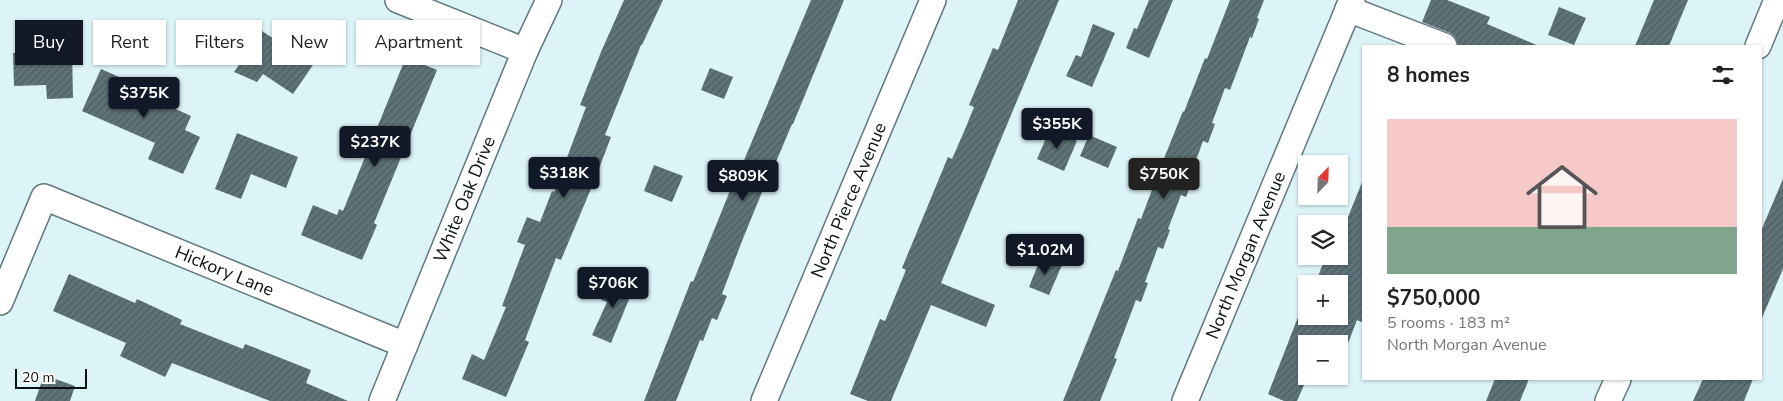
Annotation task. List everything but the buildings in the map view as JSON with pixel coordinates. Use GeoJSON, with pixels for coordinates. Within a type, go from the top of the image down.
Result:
{"type":"FeatureCollection","features":[{"type":"Feature","properties":{"kind":"street"},"geometry":{"type":"LineString","coordinates":[[398,0],[525,51]]}},
{"type":"Feature","properties":{"kind":"street","name":"White Oak Drive"},"geometry":{"type":"LineString","coordinates":[[382,401],[525,51],[550,0]]}},
{"type":"Feature","properties":{"kind":"street","name":"North Pierce Avenue"},"geometry":{"type":"LineString","coordinates":[[764,401],[933,0]]}},
{"type":"Feature","properties":{"kind":"street"},"geometry":{"type":"LineString","coordinates":[[1758,45],[1777,0]]}},
{"type":"Feature","properties":{"kind":"street"},"geometry":{"type":"LineString","coordinates":[[1350,5],[1442,45]]}},
{"type":"Feature","properties":{"kind":"street","name":"North Morgan Avenue"},"geometry":{"type":"LineString","coordinates":[[1184,401],[1350,5]]}},
{"type":"Feature","properties":{"kind":"street","name":"Hickory Lane"},"geometry":{"type":"LineString","coordinates":[[0,302],[44,197],[404,346]]}},
{"type":"Feature","properties":{"kind":"street"},"geometry":{"type":"LineString","coordinates":[[1608,401],[1618,380]]}}]}
